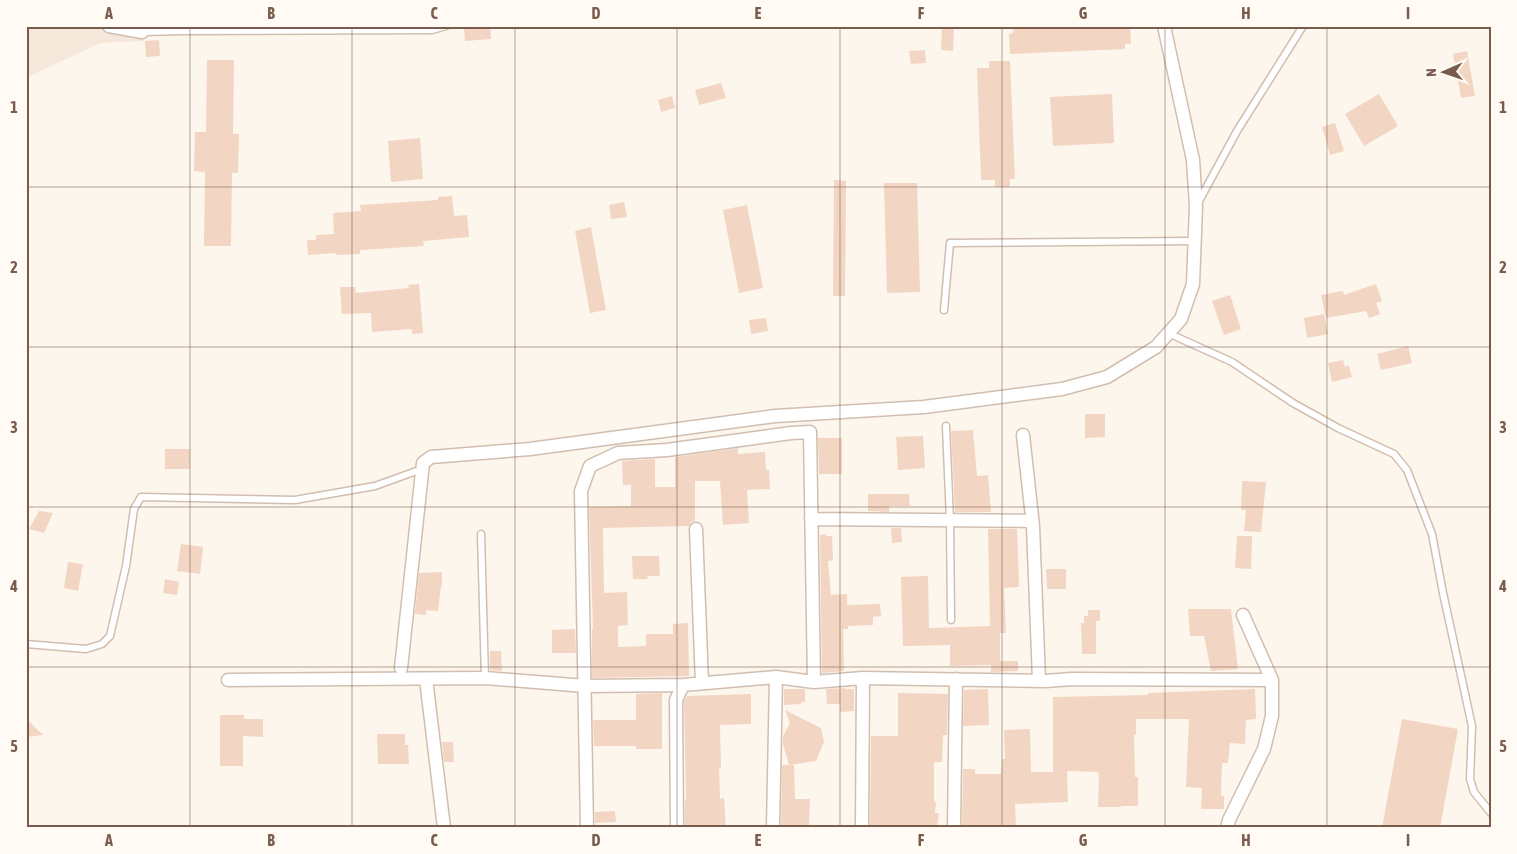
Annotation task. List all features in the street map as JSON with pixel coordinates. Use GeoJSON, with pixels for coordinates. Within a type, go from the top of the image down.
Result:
{"type":"FeatureCollection","features":[{"type":"Feature","properties":{"kind":"street"},"geometry":{"type":"LineString","coordinates":[[109,26],[142,32]]}},
{"type":"Feature","properties":{"kind":"street"},"geometry":{"type":"LineString","coordinates":[[401,668],[422,469],[423,463],[431,457],[530,449],[775,416],[924,407],[1062,389],[1107,377],[1156,347],[1181,319],[1193,284],[1196,206],[1192,160],[1164,26]]}},
{"type":"Feature","properties":{"kind":"street"},"geometry":{"type":"LineString","coordinates":[[587,828],[581,491],[590,466],[618,453],[667,450],[810,432],[814,682]]}},
{"type":"Feature","properties":{"kind":"street"},"geometry":{"type":"LineString","coordinates":[[1023,435],[1032,521],[1039,680]]}},
{"type":"Feature","properties":{"kind":"street"},"geometry":{"type":"LineString","coordinates":[[812,519],[1032,521]]}},
{"type":"Feature","properties":{"kind":"street"},"geometry":{"type":"LineString","coordinates":[[696,529],[702,683]]}},
{"type":"Feature","properties":{"kind":"street"},"geometry":{"type":"LineString","coordinates":[[1227,828],[1229,820],[1264,749],[1272,716],[1272,680],[1243,615]]}},
{"type":"Feature","properties":{"kind":"street"},"geometry":{"type":"LineString","coordinates":[[773,828],[776,677]]}},
{"type":"Feature","properties":{"kind":"street"},"geometry":{"type":"LineString","coordinates":[[228,680],[485,678],[585,686],[683,685],[776,677],[814,682],[863,678],[1272,680]]}},
{"type":"Feature","properties":{"kind":"street"},"geometry":{"type":"LineString","coordinates":[[862,828],[863,678]]}},
{"type":"Feature","properties":{"kind":"street"},"geometry":{"type":"LineString","coordinates":[[426,679],[444,828]]}},
{"type":"Feature","properties":{"kind":"street"},"geometry":{"type":"LineString","coordinates":[[954,828],[956,679]]}},
{"type":"Feature","properties":{"kind":"street"},"geometry":{"type":"LineString","coordinates":[[677,828],[676,700],[683,685]]}},
{"type":"Feature","properties":{"kind":"lane"},"geometry":{"type":"LineString","coordinates":[[142,32],[182,30],[432,30],[446,26]]}},
{"type":"Feature","properties":{"kind":"lane"},"geometry":{"type":"LineString","coordinates":[[1196,206],[1237,131],[1303,26]]}},
{"type":"Feature","properties":{"kind":"lane"},"geometry":{"type":"LineString","coordinates":[[944,310],[950,243],[1194,241]]}},
{"type":"Feature","properties":{"kind":"lane"},"geometry":{"type":"LineString","coordinates":[[1168,333],[1232,362],[1293,403],[1338,428],[1394,454],[1407,470],[1432,534],[1472,726],[1470,779],[1474,792],[1491,813]]}},
{"type":"Feature","properties":{"kind":"lane"},"geometry":{"type":"LineString","coordinates":[[946,426],[950,520],[951,620]]}},
{"type":"Feature","properties":{"kind":"lane"},"geometry":{"type":"LineString","coordinates":[[26,644],[86,649],[102,644],[110,636],[126,566],[134,508],[141,497],[295,500],[376,486],[422,469]]}},
{"type":"Feature","properties":{"kind":"lane"},"geometry":{"type":"LineString","coordinates":[[481,534],[485,678]]}},
{"type":"Feature","properties":{"kind":"shaded area"},"geometry":{"type":"Polygon","coordinates":[[[26,26],[141,26],[144,41],[100,43],[26,78],[26,26]]]}},
{"type":"Feature","properties":{"kind":"building"},"geometry":{"type":"Polygon","coordinates":[[[464,26],[490,26],[491,39],[465,41],[464,26]]]}},
{"type":"Feature","properties":{"kind":"building"},"geometry":{"type":"Polygon","coordinates":[[[1013,26],[1124,26],[1124,29],[1130,28],[1131,44],[1125,44],[1125,49],[1010,54],[1009,34],[1013,33],[1013,26]]]}},
{"type":"Feature","properties":{"kind":"building"},"geometry":{"type":"Polygon","coordinates":[[[942,27],[954,27],[953,51],[941,50],[942,27]]]}},
{"type":"Feature","properties":{"kind":"building"},"geometry":{"type":"Polygon","coordinates":[[[159,40],[160,56],[146,57],[145,41],[159,40]]]}},
{"type":"Feature","properties":{"kind":"building"},"geometry":{"type":"Polygon","coordinates":[[[925,50],[926,63],[911,64],[909,51],[925,50]]]}},
{"type":"Feature","properties":{"kind":"building"},"geometry":{"type":"Polygon","coordinates":[[[1467,51],[1475,96],[1461,98],[1453,54],[1467,51]]]}},
{"type":"Feature","properties":{"kind":"building"},"geometry":{"type":"Polygon","coordinates":[[[207,60],[234,60],[233,134],[239,134],[238,173],[232,173],[231,246],[204,246],[205,172],[194,171],[195,132],[206,132],[207,60]]]}},
{"type":"Feature","properties":{"kind":"building"},"geometry":{"type":"Polygon","coordinates":[[[989,61],[1010,61],[1015,179],[1010,179],[1010,187],[995,187],[995,180],[981,180],[977,68],[989,68],[989,61]]]}},
{"type":"Feature","properties":{"kind":"building"},"geometry":{"type":"Polygon","coordinates":[[[721,83],[726,98],[699,105],[695,90],[721,83]]]}},
{"type":"Feature","properties":{"kind":"building"},"geometry":{"type":"Polygon","coordinates":[[[1112,94],[1114,143],[1053,146],[1050,97],[1112,94]]]}},
{"type":"Feature","properties":{"kind":"building"},"geometry":{"type":"Polygon","coordinates":[[[1379,94],[1398,126],[1364,146],[1345,114],[1379,94]]]}},
{"type":"Feature","properties":{"kind":"building"},"geometry":{"type":"Polygon","coordinates":[[[672,96],[675,108],[661,112],[658,100],[672,96]]]}},
{"type":"Feature","properties":{"kind":"building"},"geometry":{"type":"Polygon","coordinates":[[[1335,123],[1344,151],[1330,155],[1322,127],[1335,123]]]}},
{"type":"Feature","properties":{"kind":"building"},"geometry":{"type":"Polygon","coordinates":[[[420,138],[423,179],[391,182],[388,141],[420,138]]]}},
{"type":"Feature","properties":{"kind":"building"},"geometry":{"type":"Polygon","coordinates":[[[834,180],[846,181],[845,296],[833,296],[834,180]]]}},
{"type":"Feature","properties":{"kind":"building"},"geometry":{"type":"Polygon","coordinates":[[[884,183],[917,183],[920,292],[887,293],[884,183]]]}},
{"type":"Feature","properties":{"kind":"building"},"geometry":{"type":"Polygon","coordinates":[[[452,196],[454,216],[467,215],[469,237],[423,241],[424,246],[360,250],[360,254],[308,255],[307,240],[316,240],[316,235],[334,234],[333,213],[361,211],[360,205],[438,200],[438,197],[452,196]]]}},
{"type":"Feature","properties":{"kind":"building"},"geometry":{"type":"Polygon","coordinates":[[[624,202],[627,217],[611,219],[609,205],[624,202]]]}},
{"type":"Feature","properties":{"kind":"building"},"geometry":{"type":"Polygon","coordinates":[[[747,205],[763,288],[739,293],[723,210],[747,205]]]}},
{"type":"Feature","properties":{"kind":"building"},"geometry":{"type":"Polygon","coordinates":[[[591,227],[606,310],[590,313],[575,231],[591,227]]]}},
{"type":"Feature","properties":{"kind":"building"},"geometry":{"type":"Polygon","coordinates":[[[419,284],[423,333],[412,334],[412,329],[372,332],[371,313],[342,314],[340,287],[355,287],[356,293],[409,288],[408,285],[419,284]]]}},
{"type":"Feature","properties":{"kind":"building"},"geometry":{"type":"Polygon","coordinates":[[[1376,284],[1382,301],[1376,303],[1380,314],[1369,318],[1366,311],[1326,318],[1321,295],[1343,291],[1344,295],[1376,284]]]}},
{"type":"Feature","properties":{"kind":"building"},"geometry":{"type":"Polygon","coordinates":[[[1230,295],[1241,329],[1224,335],[1212,301],[1230,295]]]}},
{"type":"Feature","properties":{"kind":"building"},"geometry":{"type":"Polygon","coordinates":[[[1324,314],[1328,334],[1307,338],[1304,318],[1324,314]]]}},
{"type":"Feature","properties":{"kind":"building"},"geometry":{"type":"Polygon","coordinates":[[[766,318],[768,331],[751,334],[749,320],[766,318]]]}},
{"type":"Feature","properties":{"kind":"building"},"geometry":{"type":"Polygon","coordinates":[[[1408,346],[1412,363],[1381,370],[1377,354],[1408,346]]]}},
{"type":"Feature","properties":{"kind":"building"},"geometry":{"type":"Polygon","coordinates":[[[1343,360],[1345,367],[1349,366],[1352,377],[1332,382],[1328,363],[1343,360]]]}},
{"type":"Feature","properties":{"kind":"building"},"geometry":{"type":"Polygon","coordinates":[[[1085,414],[1105,414],[1105,437],[1085,438],[1085,414]]]}},
{"type":"Feature","properties":{"kind":"building"},"geometry":{"type":"Polygon","coordinates":[[[973,430],[977,476],[988,475],[991,512],[955,512],[951,431],[973,430]]]}},
{"type":"Feature","properties":{"kind":"building"},"geometry":{"type":"Polygon","coordinates":[[[923,436],[925,468],[898,470],[896,437],[923,436]]]}},
{"type":"Feature","properties":{"kind":"building"},"geometry":{"type":"Polygon","coordinates":[[[818,438],[842,438],[842,474],[819,474],[818,438]]]}},
{"type":"Feature","properties":{"kind":"building"},"geometry":{"type":"Polygon","coordinates":[[[738,448],[738,454],[765,452],[766,470],[769,470],[770,489],[747,490],[749,523],[723,525],[720,481],[695,481],[695,521],[691,522],[689,526],[603,528],[604,593],[627,592],[628,625],[618,626],[618,647],[646,646],[646,634],[673,634],[673,624],[688,623],[689,676],[592,678],[593,629],[589,507],[631,506],[631,485],[623,485],[622,461],[655,459],[655,487],[675,487],[675,457],[738,448]]]}},
{"type":"Feature","properties":{"kind":"building"},"geometry":{"type":"Polygon","coordinates":[[[165,449],[190,449],[190,469],[165,469],[165,449]]]}},
{"type":"Feature","properties":{"kind":"building"},"geometry":{"type":"Polygon","coordinates":[[[1242,481],[1266,482],[1261,532],[1244,531],[1246,510],[1241,510],[1242,481]]]}},
{"type":"Feature","properties":{"kind":"building"},"geometry":{"type":"Polygon","coordinates":[[[868,494],[909,494],[910,506],[889,506],[889,512],[868,511],[868,494]]]}},
{"type":"Feature","properties":{"kind":"building"},"geometry":{"type":"Polygon","coordinates":[[[39,511],[53,513],[44,533],[29,529],[39,511]]]}},
{"type":"Feature","properties":{"kind":"building"},"geometry":{"type":"Polygon","coordinates":[[[891,528],[901,528],[902,542],[892,543],[891,528]]]}},
{"type":"Feature","properties":{"kind":"building"},"geometry":{"type":"Polygon","coordinates":[[[988,529],[1017,529],[1019,587],[1004,588],[1006,633],[1000,633],[1000,661],[1018,661],[1018,671],[991,672],[991,665],[950,666],[950,645],[903,646],[901,577],[928,576],[929,628],[990,626],[988,529]]]}},
{"type":"Feature","properties":{"kind":"building"},"geometry":{"type":"Polygon","coordinates":[[[826,534],[826,536],[832,536],[833,560],[828,561],[831,595],[847,594],[847,605],[880,604],[881,616],[873,617],[873,625],[848,626],[848,629],[843,629],[844,671],[822,673],[820,535],[826,534]]]}},
{"type":"Feature","properties":{"kind":"building"},"geometry":{"type":"Polygon","coordinates":[[[1237,536],[1252,536],[1251,569],[1235,568],[1237,536]]]}},
{"type":"Feature","properties":{"kind":"building"},"geometry":{"type":"Polygon","coordinates":[[[181,544],[203,547],[200,574],[177,571],[181,544]]]}},
{"type":"Feature","properties":{"kind":"building"},"geometry":{"type":"Polygon","coordinates":[[[632,556],[659,556],[660,576],[647,576],[648,579],[633,579],[632,556]]]}},
{"type":"Feature","properties":{"kind":"building"},"geometry":{"type":"Polygon","coordinates":[[[68,562],[83,564],[78,591],[64,588],[68,562]]]}},
{"type":"Feature","properties":{"kind":"building"},"geometry":{"type":"Polygon","coordinates":[[[1046,569],[1066,569],[1066,589],[1047,589],[1046,569]]]}},
{"type":"Feature","properties":{"kind":"building"},"geometry":{"type":"Polygon","coordinates":[[[442,572],[438,611],[426,610],[426,615],[415,614],[419,573],[442,572]]]}},
{"type":"Feature","properties":{"kind":"building"},"geometry":{"type":"Polygon","coordinates":[[[165,579],[179,582],[177,595],[163,593],[165,579]]]}},
{"type":"Feature","properties":{"kind":"building"},"geometry":{"type":"Polygon","coordinates":[[[1188,609],[1231,609],[1238,669],[1211,671],[1204,636],[1190,636],[1188,609]]]}},
{"type":"Feature","properties":{"kind":"building"},"geometry":{"type":"Polygon","coordinates":[[[1088,610],[1100,610],[1100,621],[1096,621],[1096,654],[1082,654],[1081,623],[1084,623],[1084,616],[1088,616],[1088,610]]]}},
{"type":"Feature","properties":{"kind":"building"},"geometry":{"type":"Polygon","coordinates":[[[575,629],[576,653],[552,653],[552,630],[575,629]]]}},
{"type":"Feature","properties":{"kind":"building"},"geometry":{"type":"Polygon","coordinates":[[[490,651],[501,651],[502,671],[490,670],[490,651]]]}},
{"type":"Feature","properties":{"kind":"building"},"geometry":{"type":"Polygon","coordinates":[[[784,689],[805,689],[805,702],[784,705],[784,689]]]}},
{"type":"Feature","properties":{"kind":"building"},"geometry":{"type":"Polygon","coordinates":[[[826,689],[854,689],[854,711],[840,712],[840,704],[827,704],[826,689]]]}},
{"type":"Feature","properties":{"kind":"building"},"geometry":{"type":"Polygon","coordinates":[[[988,689],[989,725],[963,726],[964,690],[988,689]]]}},
{"type":"Feature","properties":{"kind":"building"},"geometry":{"type":"Polygon","coordinates":[[[1255,689],[1256,719],[1246,720],[1245,744],[1230,743],[1228,763],[1222,763],[1221,796],[1224,796],[1224,809],[1201,809],[1202,788],[1186,787],[1189,719],[1136,719],[1136,735],[1134,735],[1135,777],[1138,777],[1138,806],[1098,807],[1098,772],[1067,771],[1068,802],[1015,804],[1016,828],[962,828],[963,769],[975,769],[975,774],[1001,774],[1002,759],[1005,759],[1004,730],[1030,729],[1031,772],[1053,772],[1053,697],[1148,695],[1148,693],[1255,689]]]}},
{"type":"Feature","properties":{"kind":"building"},"geometry":{"type":"Polygon","coordinates":[[[662,693],[662,749],[636,749],[636,746],[594,746],[593,720],[636,720],[636,694],[662,693]]]}},
{"type":"Feature","properties":{"kind":"building"},"geometry":{"type":"Polygon","coordinates":[[[898,693],[948,694],[947,735],[943,735],[942,762],[934,762],[935,813],[939,813],[937,828],[870,828],[871,736],[898,736],[898,693]]]}},
{"type":"Feature","properties":{"kind":"building"},"geometry":{"type":"Polygon","coordinates":[[[751,694],[751,724],[720,725],[720,799],[724,798],[726,828],[685,828],[684,702],[687,696],[751,694]]]}},
{"type":"Feature","properties":{"kind":"building"},"geometry":{"type":"Polygon","coordinates":[[[785,710],[821,728],[824,742],[816,761],[789,765],[783,744],[783,736],[790,723],[785,710]]]}},
{"type":"Feature","properties":{"kind":"building"},"geometry":{"type":"Polygon","coordinates":[[[220,715],[244,715],[244,719],[263,719],[263,737],[243,736],[243,766],[220,766],[220,715]]]}},
{"type":"Feature","properties":{"kind":"building"},"geometry":{"type":"Polygon","coordinates":[[[26,719],[43,735],[26,737],[26,719]]]}},
{"type":"Feature","properties":{"kind":"building"},"geometry":{"type":"Polygon","coordinates":[[[1402,719],[1458,729],[1440,828],[1382,828],[1402,719]]]}},
{"type":"Feature","properties":{"kind":"building"},"geometry":{"type":"Polygon","coordinates":[[[377,734],[405,734],[405,745],[408,745],[409,764],[378,764],[377,734]]]}},
{"type":"Feature","properties":{"kind":"building"},"geometry":{"type":"Polygon","coordinates":[[[442,742],[453,742],[454,762],[444,762],[442,742]]]}},
{"type":"Feature","properties":{"kind":"building"},"geometry":{"type":"Polygon","coordinates":[[[782,765],[794,765],[795,799],[810,799],[809,826],[781,825],[782,765]]]}},
{"type":"Feature","properties":{"kind":"building"},"geometry":{"type":"Polygon","coordinates":[[[615,811],[616,822],[595,823],[595,812],[615,811]]]}}]}
